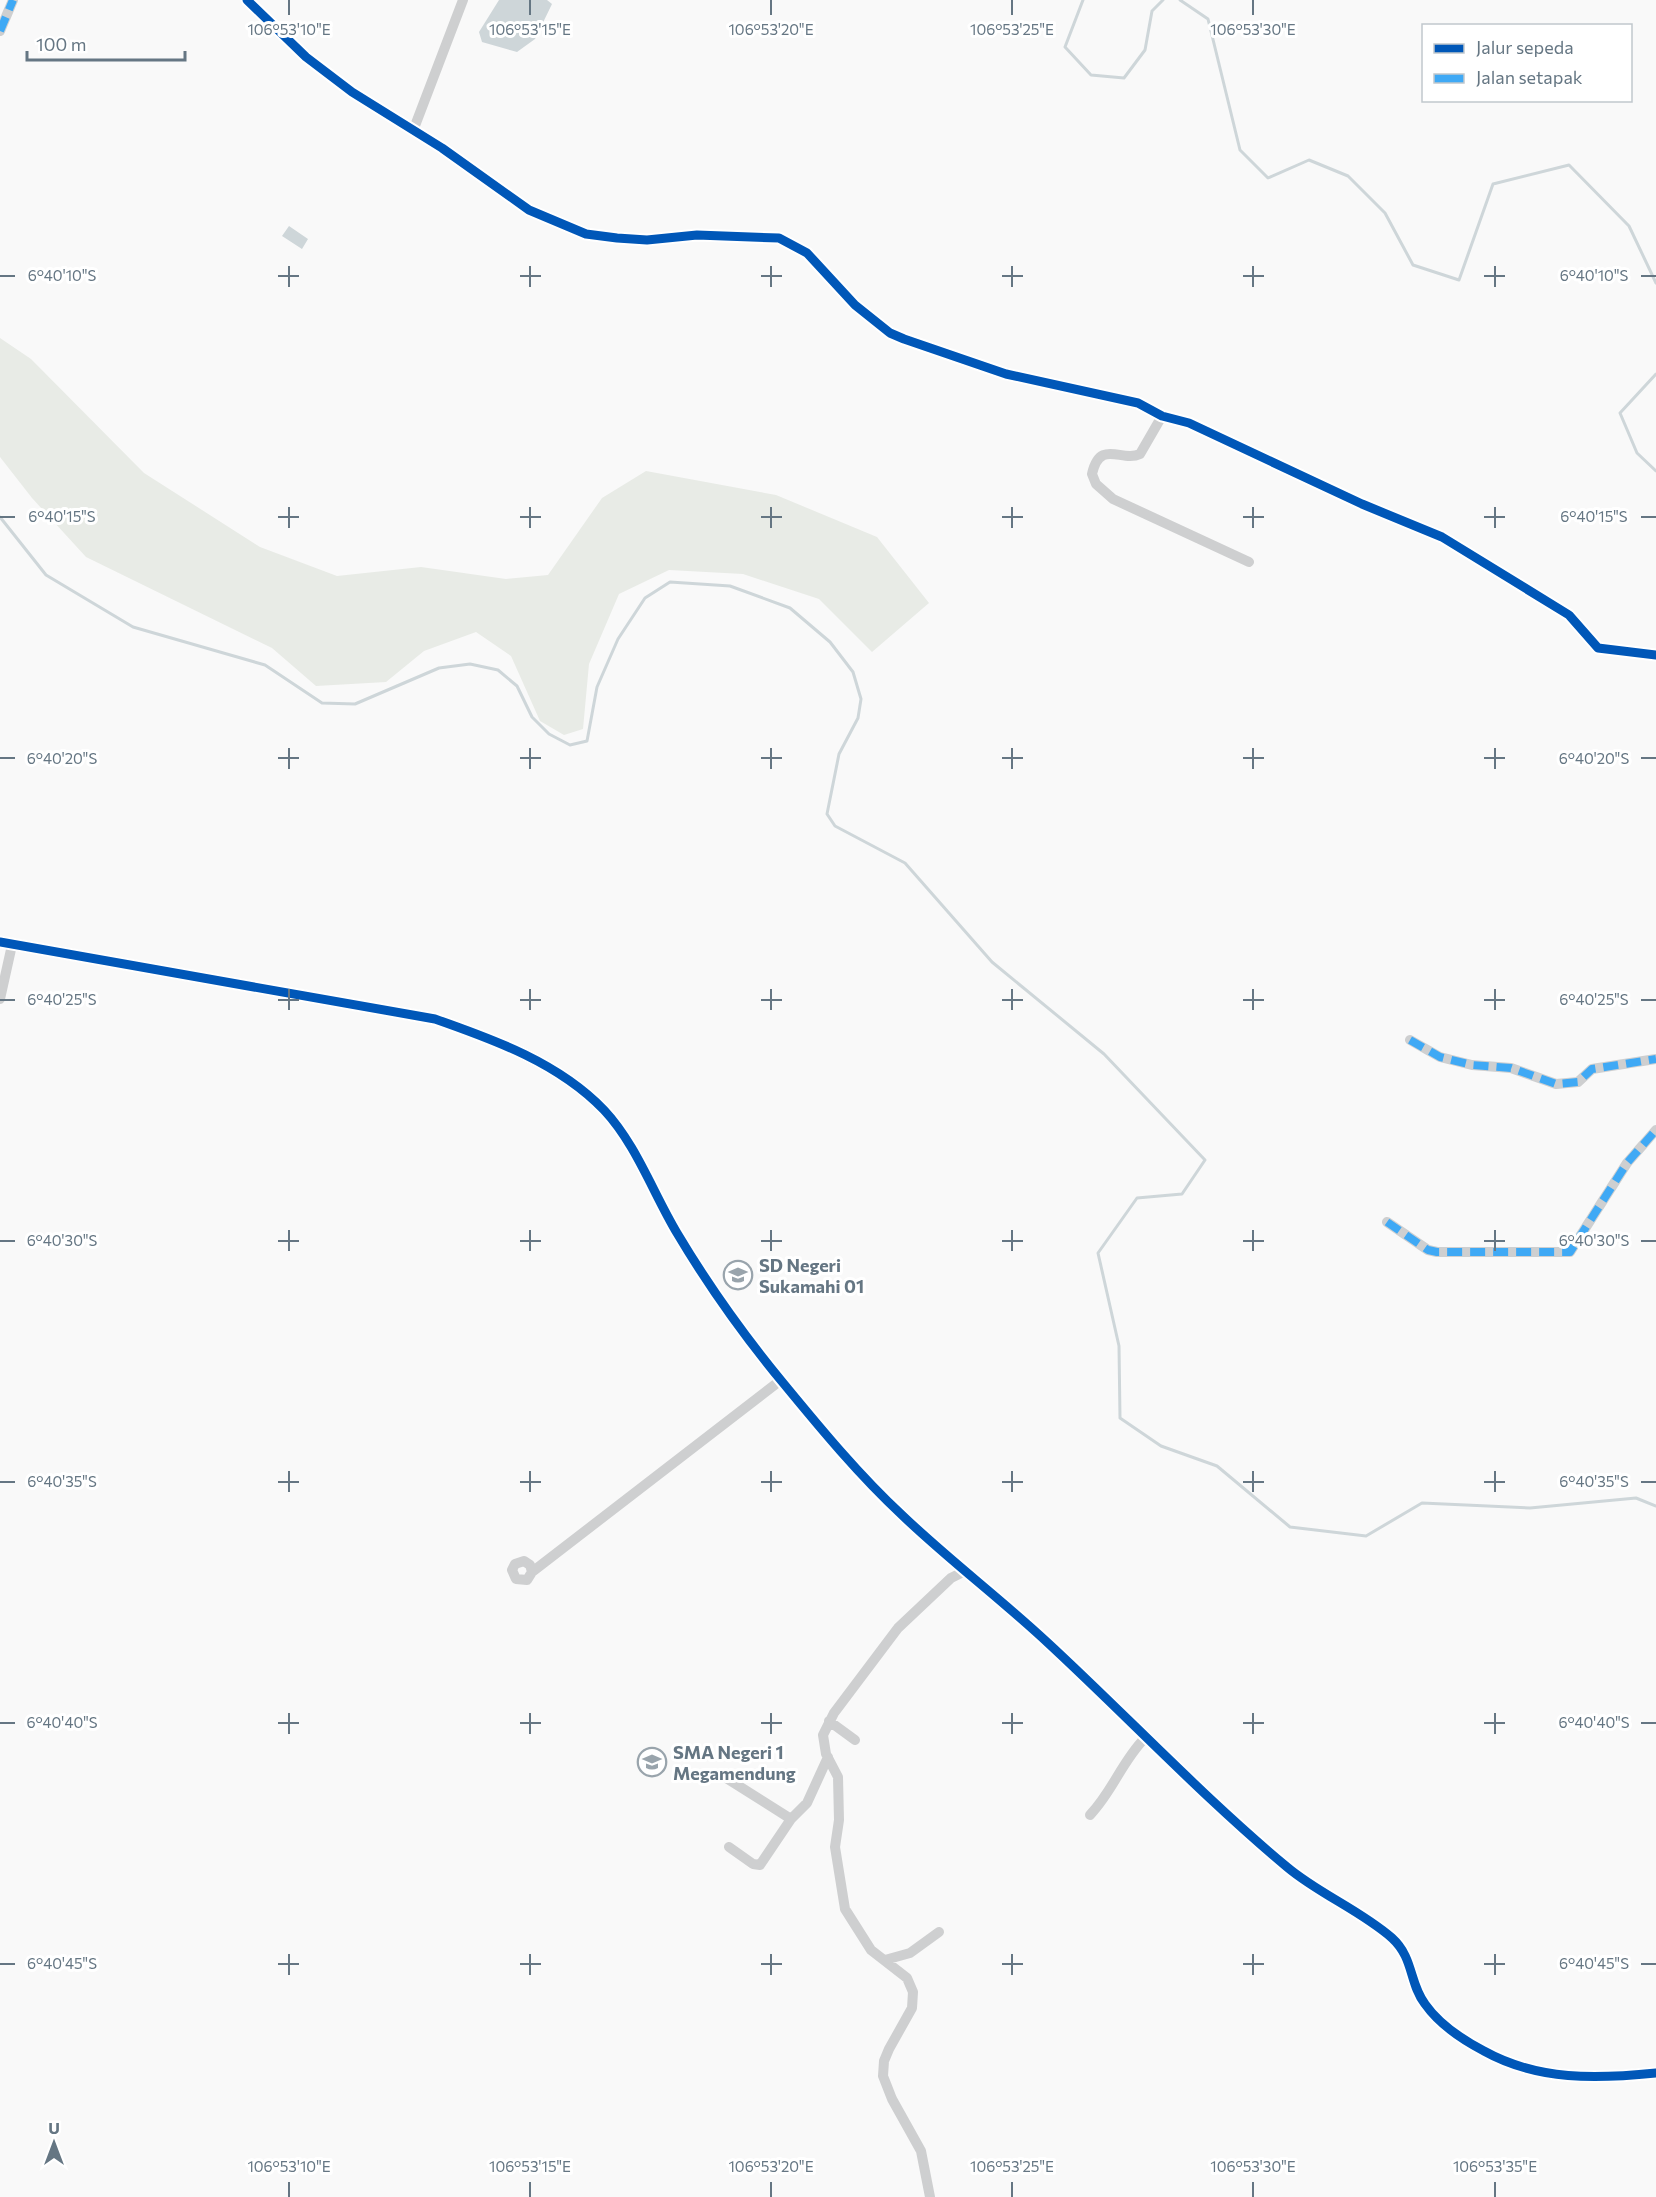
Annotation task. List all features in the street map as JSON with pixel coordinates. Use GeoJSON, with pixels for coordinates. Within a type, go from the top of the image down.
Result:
{"type":"FeatureCollection","features":[{"type":"Feature","properties":{"kind":"street"},"geometry":{"type":"LineString","coordinates":[[0,31],[13,0]]}},
{"type":"Feature","properties":{"kind":"street"},"geometry":{"type":"LineString","coordinates":[[247,0],[306,57],[360,98],[442,148],[529,210],[586,234],[627,239],[697,236],[779,238],[807,253],[855,305],[890,333],[932,350],[1006,374],[1138,403],[1162,416],[1189,423],[1362,504],[1442,537],[1569,615],[1598,648],[1656,655]]}},
{"type":"Feature","properties":{"kind":"street"},"geometry":{"type":"LineString","coordinates":[[413,131],[463,0]]}},
{"type":"Feature","properties":{"kind":"street"},"geometry":{"type":"LineString","coordinates":[[1162,416],[1137,457],[1110,453],[1098,460],[1092,474],[1096,484],[1113,499],[1249,562]]}},
{"type":"Feature","properties":{"kind":"street"},"geometry":{"type":"LineString","coordinates":[[0,999],[6,944],[358,1003],[435,1019],[495,1040],[548,1067],[604,1110],[621,1133],[677,1234],[712,1287],[781,1380],[898,1512],[1015,1612],[1103,1694],[1145,1737],[1290,1870],[1397,1942],[1410,1962],[1423,2003],[1466,2040],[1514,2065],[1571,2078],[1656,2073]]}},
{"type":"Feature","properties":{"kind":"street"},"geometry":{"type":"LineString","coordinates":[[1410,1040],[1449,1059],[1472,1065],[1511,1068],[1556,1084],[1578,1082],[1592,1069],[1656,1059]]}},
{"type":"Feature","properties":{"kind":"street"},"geometry":{"type":"LineString","coordinates":[[1387,1222],[1428,1250],[1437,1252],[1570,1252],[1627,1163],[1656,1130]]}},
{"type":"Feature","properties":{"kind":"street"},"geometry":{"type":"LineString","coordinates":[[532,1572],[781,1380]]}},
{"type":"Feature","properties":{"kind":"street"},"geometry":{"type":"LineString","coordinates":[[930,2197],[921,2151],[884,2080],[884,2061],[912,2008],[914,1996],[907,1978],[871,1950],[849,1918],[842,1902],[835,1847],[838,1781],[828,1757],[823,1735],[829,1721],[913,1611],[951,1578],[965,1571]]}},
{"type":"Feature","properties":{"kind":"street"},"geometry":{"type":"LineString","coordinates":[[829,1721],[855,1740]]}},
{"type":"Feature","properties":{"kind":"street"},"geometry":{"type":"LineString","coordinates":[[1090,1815],[1106,1798],[1123,1764],[1145,1737]]}},
{"type":"Feature","properties":{"kind":"street"},"geometry":{"type":"LineString","coordinates":[[729,1846],[753,1864],[760,1865],[791,1819],[807,1803],[828,1757]]}},
{"type":"Feature","properties":{"kind":"street"},"geometry":{"type":"LineString","coordinates":[[723,1776],[791,1819]]}},
{"type":"Feature","properties":{"kind":"street"},"geometry":{"type":"LineString","coordinates":[[885,1960],[910,1953],[939,1932]]}},
{"type":"Feature","properties":{"kind":"shaded area"},"geometry":{"type":"Polygon","coordinates":[[[499,0],[547,0],[552,4],[535,39],[517,52],[482,42],[479,32],[499,0]]]}},
{"type":"Feature","properties":{"kind":"shaded area"},"geometry":{"type":"Polygon","coordinates":[[[289,226],[308,239],[302,249],[282,236],[289,226]]]}},
{"type":"Feature","properties":{"kind":"shaded area"},"geometry":{"type":"Polygon","coordinates":[[[0,338],[31,359],[144,473],[260,547],[337,576],[421,567],[506,579],[548,575],[602,498],[646,471],[776,495],[877,537],[929,603],[872,652],[819,599],[743,574],[669,570],[619,594],[589,664],[583,729],[564,735],[540,721],[511,656],[476,632],[424,651],[386,682],[316,686],[272,648],[86,557],[32,498],[0,457],[0,338]]]}},
{"type":"Feature","properties":{"kind":"waterway"},"geometry":{"type":"LineString","coordinates":[[1083,0],[1065,47],[1091,75],[1124,78],[1145,50],[1152,11],[1163,0]]}},
{"type":"Feature","properties":{"kind":"waterway"},"geometry":{"type":"LineString","coordinates":[[1180,0],[1208,19],[1240,150],[1268,178],[1309,160],[1348,176],[1385,213],[1413,265],[1459,280],[1493,184],[1569,165],[1629,226],[1656,283]]}},
{"type":"Feature","properties":{"kind":"waterway"},"geometry":{"type":"LineString","coordinates":[[1656,374],[1620,413],[1637,453],[1656,471]]}},
{"type":"Feature","properties":{"kind":"waterway"},"geometry":{"type":"LineString","coordinates":[[0,517],[46,575],[133,627],[265,665],[322,703],[355,704],[439,668],[470,664],[498,670],[517,686],[532,717],[549,734],[570,745],[587,741],[597,687],[618,639],[645,598],[670,582],[730,586],[790,608],[830,642],[853,672],[861,699],[858,718],[839,754],[827,814],[835,826],[905,863],[992,962],[1104,1054],[1205,1160],[1182,1194],[1137,1198],[1098,1253],[1119,1346],[1120,1418],[1161,1446],[1217,1466],[1290,1527],[1366,1536],[1422,1503],[1530,1508],[1636,1498],[1656,1506]]}},
{"type":"Feature","properties":{"kind":"marked path"},"geometry":{"type":"LineString","coordinates":[[0,31],[13,0]]}},
{"type":"Feature","properties":{"kind":"marked path"},"geometry":{"type":"LineString","coordinates":[[1410,1040],[1440,1057],[1472,1065],[1511,1068],[1556,1084],[1578,1082],[1592,1069],[1656,1059]]}},
{"type":"Feature","properties":{"kind":"marked path"},"geometry":{"type":"LineString","coordinates":[[1387,1222],[1428,1250],[1437,1252],[1570,1252],[1627,1163],[1656,1130]]}},
{"type":"Feature","properties":{"kind":"cycle path"},"geometry":{"type":"LineString","coordinates":[[247,0],[306,57],[352,92],[442,148],[529,210],[586,234],[617,238],[647,240],[697,235],[779,238],[807,253],[855,305],[890,333],[1006,374],[1138,403],[1162,416],[1189,423],[1362,504],[1442,537],[1569,615],[1598,648],[1656,655]]}},
{"type":"Feature","properties":{"kind":"cycle path"},"geometry":{"type":"LineString","coordinates":[[0,942],[435,1019],[503,1045],[547,1066],[567,1079],[586,1093],[615,1123],[635,1153],[668,1218],[727,1310],[769,1366],[856,1468],[920,1532],[1048,1643],[1256,1840],[1299,1877],[1367,1919],[1392,1938],[1408,1962],[1420,1996],[1444,2025],[1460,2037],[1504,2061],[1547,2073],[1590,2077],[1656,2073]]}},
{"type":"Feature","properties":{"kind":"place","name":"SD Negeri Sukamahi 01"},"geometry":{"type":"Point","coordinates":[738,1275]}},
{"type":"Feature","properties":{"kind":"place","name":"SMA Negeri 1 Megamendung"},"geometry":{"type":"Point","coordinates":[652,1762]}}]}
